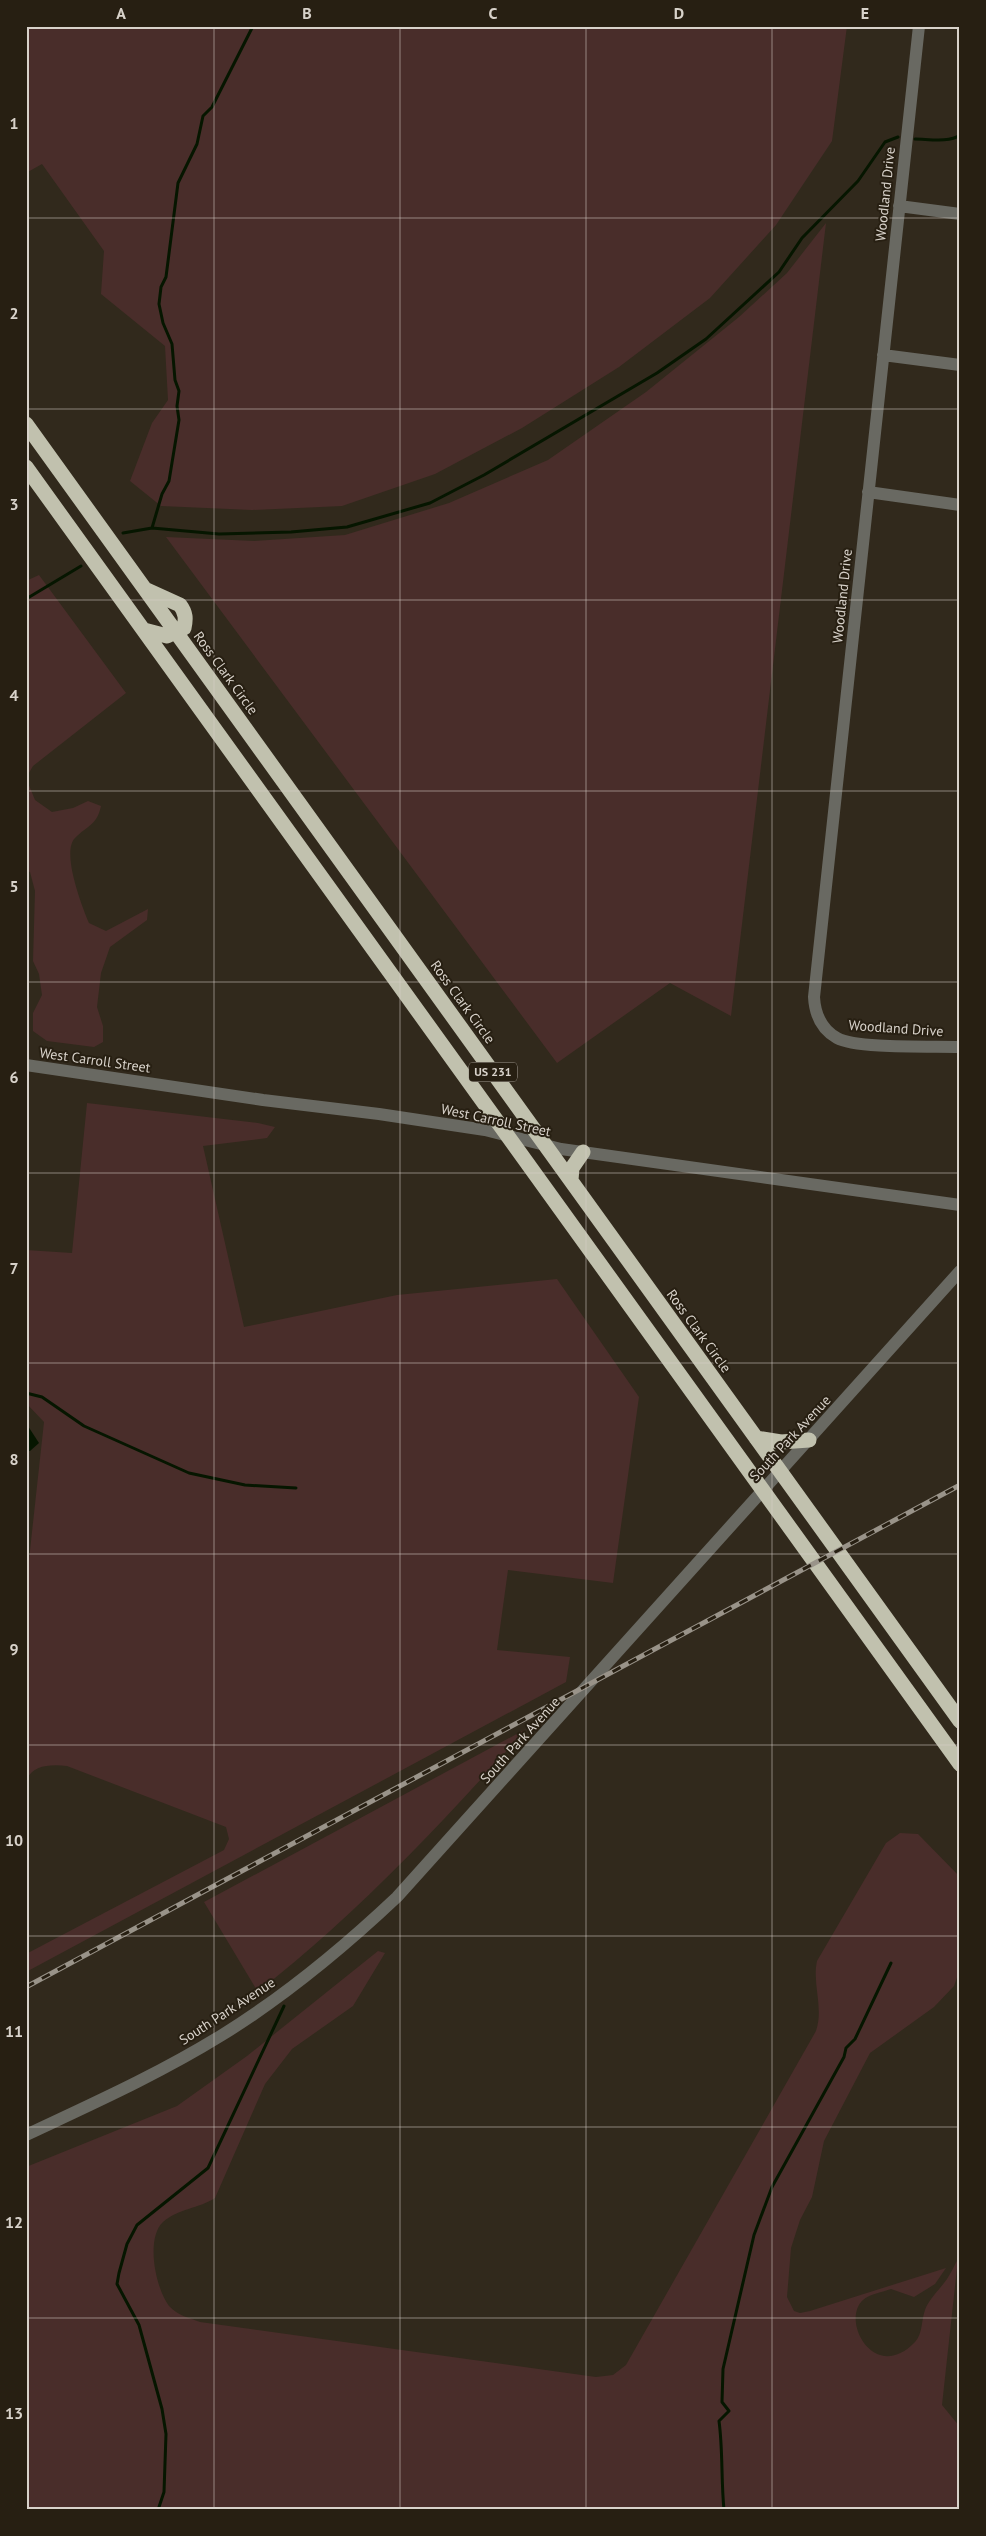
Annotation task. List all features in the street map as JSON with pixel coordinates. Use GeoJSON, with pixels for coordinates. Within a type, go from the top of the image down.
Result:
{"type":"FeatureCollection","features":[{"type":"Feature","properties":{"kind":"highway","name":"Ross Clark Circle"},"geometry":{"type":"LineString","coordinates":[[26,424],[960,1722]]}},
{"type":"Feature","properties":{"kind":"highway","name":"US 231"},"geometry":{"type":"LineString","coordinates":[[26,467],[960,1764]]}},
{"type":"Feature","properties":{"kind":"highway"},"geometry":{"type":"LineString","coordinates":[[144,630],[167,636],[177,632]]}},
{"type":"Feature","properties":{"kind":"highway"},"geometry":{"type":"LineString","coordinates":[[261,793],[281,778]]}},
{"type":"Feature","properties":{"kind":"highway"},"geometry":{"type":"LineString","coordinates":[[571,1180],[572,1168],[583,1152]]}},
{"type":"Feature","properties":{"kind":"highway"},"geometry":{"type":"LineString","coordinates":[[598,1261],[618,1246]]}},
{"type":"Feature","properties":{"kind":"highway"},"geometry":{"type":"LineString","coordinates":[[690,1389],[710,1374]]}},
{"type":"Feature","properties":{"kind":"highway"},"geometry":{"type":"LineString","coordinates":[[756,1438],[781,1442],[809,1440]]}},
{"type":"Feature","properties":{"kind":"street","name":"Woodland Drive"},"geometry":{"type":"LineString","coordinates":[[919,26],[814,986],[814,1006],[822,1024],[829,1033],[847,1042],[960,1047]]}},
{"type":"Feature","properties":{"kind":"street"},"geometry":{"type":"LineString","coordinates":[[899,206],[960,214]]}},
{"type":"Feature","properties":{"kind":"street"},"geometry":{"type":"LineString","coordinates":[[883,355],[960,365]]}},
{"type":"Feature","properties":{"kind":"street"},"geometry":{"type":"LineString","coordinates":[[868,492],[960,505]]}},
{"type":"Feature","properties":{"kind":"street","name":"West Carroll Street"},"geometry":{"type":"LineString","coordinates":[[26,1065],[263,1100],[379,1114],[507,1135],[583,1152],[960,1205]]}},
{"type":"Feature","properties":{"kind":"street","name":"South Park Avenue"},"geometry":{"type":"LineString","coordinates":[[26,2135],[147,2078],[223,2035],[308,1974],[369,1923],[446,1846],[698,1565],[762,1490],[960,1271]]}},
{"type":"Feature","properties":{"kind":"shaded area"},"geometry":{"type":"Polygon","coordinates":[[[26,26],[847,26],[832,141],[776,225],[710,298],[619,367],[522,428],[435,474],[342,506],[252,510],[161,506],[130,481],[152,423],[168,400],[165,346],[101,294],[104,251],[42,164],[26,173],[26,26]]]}},
{"type":"Feature","properties":{"kind":"shaded area"},"geometry":{"type":"Polygon","coordinates":[[[826,223],[731,1016],[670,983],[557,1063],[166,537],[254,541],[345,535],[449,503],[548,460],[646,392],[739,317],[787,273],[826,223]]]}},
{"type":"Feature","properties":{"kind":"shaded area"},"geometry":{"type":"Polygon","coordinates":[[[39,575],[126,693],[33,766],[26,778],[26,581],[39,575]]]}},
{"type":"Feature","properties":{"kind":"shaded area"},"geometry":{"type":"Polygon","coordinates":[[[26,778],[35,800],[52,812],[73,808],[88,801],[101,806],[94,821],[75,838],[71,845],[71,867],[89,923],[106,931],[148,909],[147,920],[110,947],[101,973],[97,1007],[103,1026],[103,1042],[94,1047],[47,1041],[33,1031],[33,1013],[42,995],[39,974],[33,961],[35,891],[30,872],[26,871],[26,778]]]}},
{"type":"Feature","properties":{"kind":"shaded area"},"geometry":{"type":"Polygon","coordinates":[[[87,1103],[258,1123],[275,1127],[267,1138],[203,1146],[244,1327],[397,1295],[557,1279],[639,1397],[613,1583],[508,1570],[497,1650],[570,1657],[566,1682],[26,1972],[26,1954],[224,1850],[229,1839],[226,1827],[67,1766],[48,1765],[37,1769],[28,1777],[26,1783],[26,1587],[44,1422],[26,1403],[26,1250],[72,1253],[87,1103]]]}},
{"type":"Feature","properties":{"kind":"shaded area"},"geometry":{"type":"Polygon","coordinates":[[[26,1423],[39,1443],[30,1451],[26,1451],[26,1423]]]}},
{"type":"Feature","properties":{"kind":"shaded area"},"geometry":{"type":"Polygon","coordinates":[[[526,1729],[455,1807],[381,1883],[321,1939],[258,1992],[204,1902],[526,1729]]]}},
{"type":"Feature","properties":{"kind":"shaded area"},"geometry":{"type":"Polygon","coordinates":[[[900,1833],[918,1834],[960,1877],[960,1969],[954,1986],[934,2007],[870,2053],[824,2141],[812,2197],[800,2220],[791,2248],[787,2297],[794,2311],[800,2313],[946,2268],[935,2284],[914,2297],[891,2289],[863,2300],[857,2310],[856,2321],[859,2334],[865,2345],[875,2353],[887,2356],[900,2353],[918,2338],[927,2306],[947,2279],[958,2259],[942,2405],[960,2427],[960,2510],[26,2510],[26,2167],[177,2106],[247,2056],[378,1951],[385,1953],[353,2006],[292,2049],[265,2084],[215,2198],[175,2214],[163,2222],[155,2240],[154,2264],[164,2298],[176,2312],[200,2322],[596,2377],[613,2375],[626,2365],[816,2031],[819,2013],[816,1979],[817,1961],[886,1843],[900,1833]]]}},
{"type":"Feature","properties":{"kind":"waterway"},"geometry":{"type":"LineString","coordinates":[[152,528],[162,494],[169,481],[179,420],[177,406],[179,391],[175,380],[172,344],[163,323],[159,304],[161,287],[166,277],[178,183],[197,144],[203,116],[212,107],[253,26]]}},
{"type":"Feature","properties":{"kind":"waterway"},"geometry":{"type":"LineString","coordinates":[[915,139],[944,140],[960,135]]}},
{"type":"Feature","properties":{"kind":"waterway"},"geometry":{"type":"LineString","coordinates":[[123,533],[152,528],[219,534],[291,532],[347,527],[430,503],[484,475],[657,373],[706,339],[779,272],[802,238],[858,181],[885,142],[898,137]]}},
{"type":"Feature","properties":{"kind":"waterway"},"geometry":{"type":"LineString","coordinates":[[26,599],[81,566]]}},
{"type":"Feature","properties":{"kind":"waterway"},"geometry":{"type":"LineString","coordinates":[[26,1393],[42,1397],[84,1426],[189,1473],[245,1485],[296,1488]]}},
{"type":"Feature","properties":{"kind":"waterway"},"geometry":{"type":"LineString","coordinates":[[724,2510],[719,2421],[729,2411],[722,2402],[723,2369],[754,2235],[772,2187],[844,2057],[846,2048],[855,2039],[891,1963]]}},
{"type":"Feature","properties":{"kind":"waterway"},"geometry":{"type":"LineString","coordinates":[[158,2510],[164,2492],[166,2434],[162,2409],[139,2325],[117,2284],[119,2273],[127,2244],[137,2225],[208,2168],[284,2006]]}},
{"type":"Feature","properties":{"kind":"railway"},"geometry":{"type":"LineString","coordinates":[[26,1987],[960,1485]]}}]}
